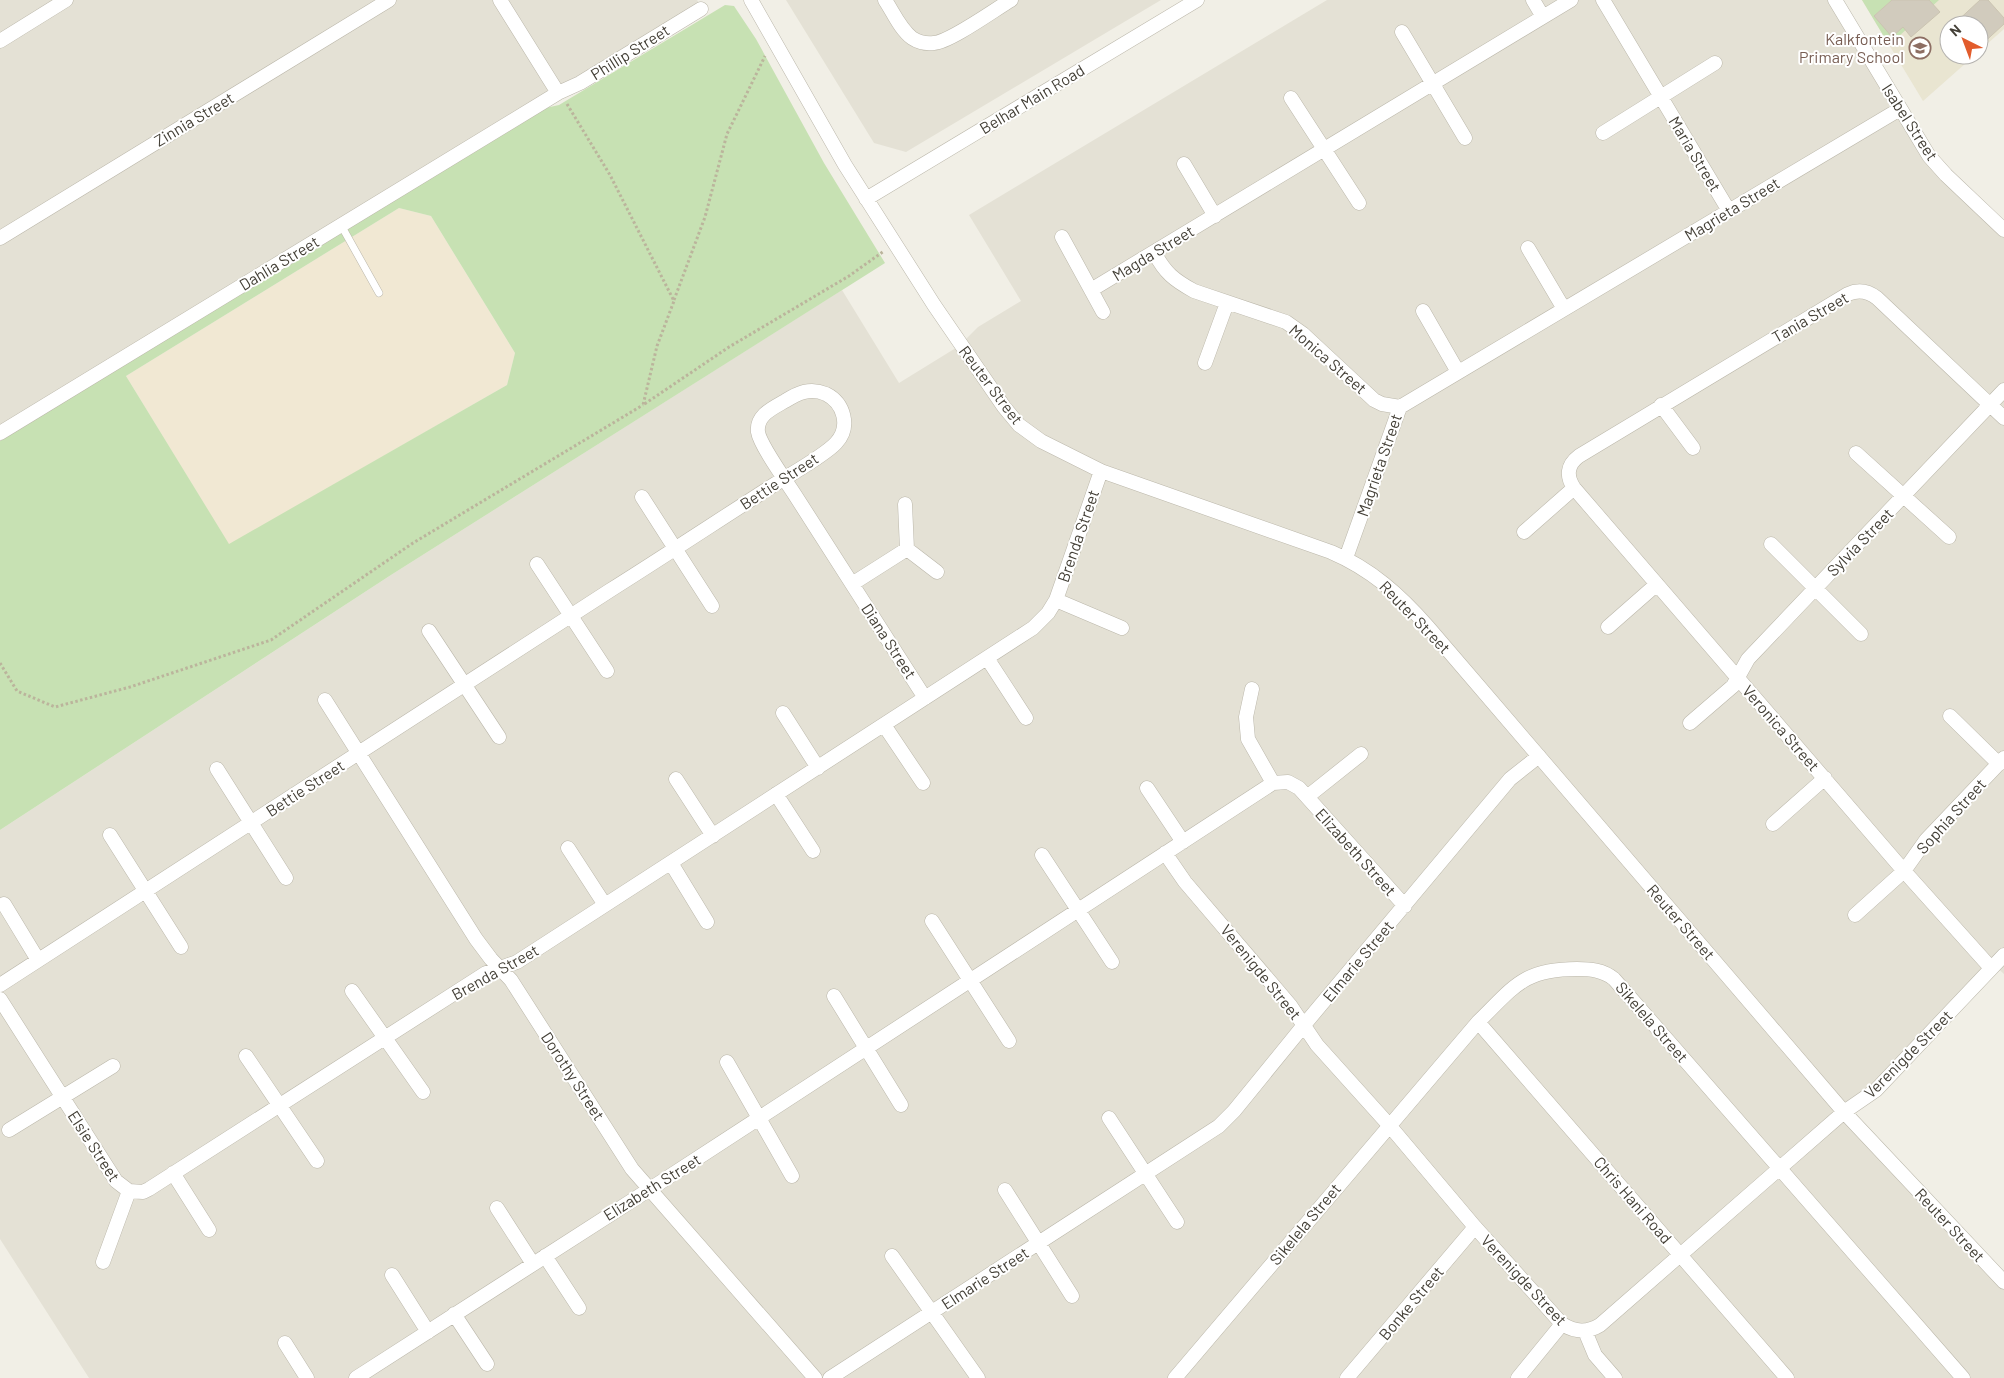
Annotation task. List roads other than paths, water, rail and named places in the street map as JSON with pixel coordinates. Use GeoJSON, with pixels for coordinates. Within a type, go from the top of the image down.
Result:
{"type":"FeatureCollection","features":[{"type":"Feature","properties":{"kind":"street","name":"Zinnia Street"},"geometry":{"type":"LineString","coordinates":[[0,238],[389,0]]}},
{"type":"Feature","properties":{"kind":"street"},"geometry":{"type":"LineString","coordinates":[[500,0],[558,93]]}},
{"type":"Feature","properties":{"kind":"street","name":"Reuter Street"},"geometry":{"type":"LineString","coordinates":[[751,0],[866,199],[939,313],[1004,407],[1019,425],[1041,442],[1101,471],[1316,546],[1346,558],[1380,579],[1412,609],[1844,1112],[2004,1282]]}},
{"type":"Feature","properties":{"kind":"street"},"geometry":{"type":"LineString","coordinates":[[885,0],[905,32],[918,41],[933,44],[948,39],[1011,0]]}},
{"type":"Feature","properties":{"kind":"street","name":"Belhar Main Road"},"geometry":{"type":"LineString","coordinates":[[866,199],[1198,0]]}},
{"type":"Feature","properties":{"kind":"street"},"geometry":{"type":"LineString","coordinates":[[1533,0],[1543,17]]}},
{"type":"Feature","properties":{"kind":"street","name":"Magda Street"},"geometry":{"type":"LineString","coordinates":[[1091,290],[1571,0]]}},
{"type":"Feature","properties":{"kind":"street","name":"Maria Street"},"geometry":{"type":"LineString","coordinates":[[1603,0],[1729,211]]}},
{"type":"Feature","properties":{"kind":"street","name":"Isabel Street"},"geometry":{"type":"LineString","coordinates":[[1835,0],[1923,146],[1937,165],[2004,230]]}},
{"type":"Feature","properties":{"kind":"street"},"geometry":{"type":"LineString","coordinates":[[0,41],[62,1]]}},
{"type":"Feature","properties":{"kind":"street","name":"Phillip Street"},"geometry":{"type":"LineString","coordinates":[[558,93],[580,83],[701,9]]}},
{"type":"Feature","properties":{"kind":"street"},"geometry":{"type":"LineString","coordinates":[[1402,32],[1465,138]]}},
{"type":"Feature","properties":{"kind":"street","name":"Maria Street"},"geometry":{"type":"LineString","coordinates":[[1603,133],[1715,64]]}},
{"type":"Feature","properties":{"kind":"street","name":"Dahlia Street"},"geometry":{"type":"LineString","coordinates":[[0,434],[558,93]]}},
{"type":"Feature","properties":{"kind":"street"},"geometry":{"type":"LineString","coordinates":[[1291,98],[1359,203]]}},
{"type":"Feature","properties":{"kind":"street","name":"Magrieta Street"},"geometry":{"type":"LineString","coordinates":[[1346,558],[1400,407],[1900,108]]}},
{"type":"Feature","properties":{"kind":"street"},"geometry":{"type":"LineString","coordinates":[[1184,164],[1215,216]]}},
{"type":"Feature","properties":{"kind":"street"},"geometry":{"type":"LineString","coordinates":[[1062,237],[1103,312]]}},
{"type":"Feature","properties":{"kind":"street"},"geometry":{"type":"LineString","coordinates":[[1528,248],[1564,309]]}},
{"type":"Feature","properties":{"kind":"street","name":"Monica Street"},"geometry":{"type":"LineString","coordinates":[[1154,252],[1162,268],[1181,284],[1227,303],[1271,316],[1291,325],[1374,400],[1400,407]]}},
{"type":"Feature","properties":{"kind":"street","name":"Tania Street"},"geometry":{"type":"LineString","coordinates":[[1574,488],[1568,476],[1569,469],[1574,460],[1661,405],[1848,294],[1858,291],[1871,293],[1877,298],[1990,405]]}},
{"type":"Feature","properties":{"kind":"street"},"geometry":{"type":"LineString","coordinates":[[1205,363],[1227,303]]}},
{"type":"Feature","properties":{"kind":"street"},"geometry":{"type":"LineString","coordinates":[[1423,311],[1458,372]]}},
{"type":"Feature","properties":{"kind":"street","name":"Sylvia Street"},"geometry":{"type":"LineString","coordinates":[[1738,677],[1748,659],[2004,390]]}},
{"type":"Feature","properties":{"kind":"street","name":"Bettie Street"},"geometry":{"type":"LineString","coordinates":[[0,985],[828,450],[841,437],[844,416],[840,407],[829,396],[816,391],[799,392],[765,413],[759,421],[759,436],[784,478]]}},
{"type":"Feature","properties":{"kind":"street"},"geometry":{"type":"LineString","coordinates":[[1661,405],[1693,448]]}},
{"type":"Feature","properties":{"kind":"street"},"geometry":{"type":"LineString","coordinates":[[1990,405],[2004,418]]}},
{"type":"Feature","properties":{"kind":"street","name":"Sylvia Street"},"geometry":{"type":"LineString","coordinates":[[1856,452],[1948,537]]}},
{"type":"Feature","properties":{"kind":"street","name":"Brenda Street"},"geometry":{"type":"LineString","coordinates":[[129,1191],[136,1192],[149,1189],[486,973],[517,962],[1033,628],[1048,614],[1056,600],[1101,471]]}},
{"type":"Feature","properties":{"kind":"street","name":"Diana Street"},"geometry":{"type":"LineString","coordinates":[[784,478],[925,698]]}},
{"type":"Feature","properties":{"kind":"street"},"geometry":{"type":"LineString","coordinates":[[1524,532],[1574,488]]}},
{"type":"Feature","properties":{"kind":"street","name":"Veronica Street"},"geometry":{"type":"LineString","coordinates":[[1574,488],[1904,871],[1991,968]]}},
{"type":"Feature","properties":{"kind":"street"},"geometry":{"type":"LineString","coordinates":[[642,497],[712,606]]}},
{"type":"Feature","properties":{"kind":"street"},"geometry":{"type":"LineString","coordinates":[[905,504],[907,549],[937,572]]}},
{"type":"Feature","properties":{"kind":"street","name":"Sylvia Street"},"geometry":{"type":"LineString","coordinates":[[1771,544],[1861,634]]}},
{"type":"Feature","properties":{"kind":"street"},"geometry":{"type":"LineString","coordinates":[[852,584],[907,549]]}},
{"type":"Feature","properties":{"kind":"street"},"geometry":{"type":"LineString","coordinates":[[537,564],[607,671]]}},
{"type":"Feature","properties":{"kind":"street"},"geometry":{"type":"LineString","coordinates":[[1608,627],[1657,584]]}},
{"type":"Feature","properties":{"kind":"street","name":"Brenda Street"},"geometry":{"type":"LineString","coordinates":[[1056,600],[1122,628]]}},
{"type":"Feature","properties":{"kind":"street"},"geometry":{"type":"LineString","coordinates":[[429,631],[499,737]]}},
{"type":"Feature","properties":{"kind":"street"},"geometry":{"type":"LineString","coordinates":[[987,658],[1026,718]]}},
{"type":"Feature","properties":{"kind":"street","name":"Veronica Street"},"geometry":{"type":"LineString","coordinates":[[1690,723],[1733,686],[1738,677]]}},
{"type":"Feature","properties":{"kind":"street"},"geometry":{"type":"LineString","coordinates":[[1252,689],[1246,718],[1248,739],[1273,783]]}},
{"type":"Feature","properties":{"kind":"street","name":"Bettie Street"},"geometry":{"type":"LineString","coordinates":[[325,700],[359,753]]}},
{"type":"Feature","properties":{"kind":"street"},"geometry":{"type":"LineString","coordinates":[[783,713],[818,768]]}},
{"type":"Feature","properties":{"kind":"street","name":"Sophia Street"},"geometry":{"type":"LineString","coordinates":[[1904,871],[1926,840],[2001,761],[1950,716]]}},
{"type":"Feature","properties":{"kind":"street"},"geometry":{"type":"LineString","coordinates":[[884,725],[923,783]]}},
{"type":"Feature","properties":{"kind":"street","name":"Dorothy Street"},"geometry":{"type":"LineString","coordinates":[[359,753],[476,939],[516,988],[632,1168],[815,1378]]}},
{"type":"Feature","properties":{"kind":"street","name":"Elizabeth Street"},"geometry":{"type":"LineString","coordinates":[[1307,797],[1361,754]]}},
{"type":"Feature","properties":{"kind":"street","name":"Elmarie Street"},"geometry":{"type":"LineString","coordinates":[[830,1378],[1211,1132],[1226,1119],[1510,780],[1539,756]]}},
{"type":"Feature","properties":{"kind":"street","name":"Bettie Street"},"geometry":{"type":"LineString","coordinates":[[217,769],[286,878]]}},
{"type":"Feature","properties":{"kind":"street","name":"Veronica Street"},"geometry":{"type":"LineString","coordinates":[[1773,824],[1825,778]]}},
{"type":"Feature","properties":{"kind":"street"},"geometry":{"type":"LineString","coordinates":[[676,779],[713,836]]}},
{"type":"Feature","properties":{"kind":"street","name":"Elizabeth Street"},"geometry":{"type":"LineString","coordinates":[[364,1376],[454,1314],[760,1118],[1273,783],[1281,781],[1294,784],[1404,906]]}},
{"type":"Feature","properties":{"kind":"street"},"geometry":{"type":"LineString","coordinates":[[1147,788],[1183,842]]}},
{"type":"Feature","properties":{"kind":"street"},"geometry":{"type":"LineString","coordinates":[[776,794],[813,851]]}},
{"type":"Feature","properties":{"kind":"street"},"geometry":{"type":"LineString","coordinates":[[110,835],[181,947]]}},
{"type":"Feature","properties":{"kind":"street"},"geometry":{"type":"LineString","coordinates":[[568,848],[605,905]]}},
{"type":"Feature","properties":{"kind":"street","name":"Verenigde Street"},"geometry":{"type":"LineString","coordinates":[[1165,853],[1185,882],[1290,1005],[1317,1045],[1389,1125],[1475,1227],[1562,1324],[1569,1328],[1585,1331],[1600,1325],[1844,1112],[1876,1090],[2004,955]]}},
{"type":"Feature","properties":{"kind":"street"},"geometry":{"type":"LineString","coordinates":[[1042,855],[1112,962]]}},
{"type":"Feature","properties":{"kind":"street"},"geometry":{"type":"LineString","coordinates":[[671,863],[707,922]]}},
{"type":"Feature","properties":{"kind":"street"},"geometry":{"type":"LineString","coordinates":[[1855,915],[1904,871]]}},
{"type":"Feature","properties":{"kind":"street"},"geometry":{"type":"LineString","coordinates":[[4,904],[38,960]]}},
{"type":"Feature","properties":{"kind":"street"},"geometry":{"type":"LineString","coordinates":[[932,921],[1009,1041]]}},
{"type":"Feature","properties":{"kind":"street","name":"Sikelela Street"},"geometry":{"type":"LineString","coordinates":[[1175,1378],[1478,1022],[1514,986],[1533,974],[1566,969],[1586,970],[1609,975],[1963,1378]]}},
{"type":"Feature","properties":{"kind":"street"},"geometry":{"type":"LineString","coordinates":[[352,991],[423,1092]]}},
{"type":"Feature","properties":{"kind":"street"},"geometry":{"type":"LineString","coordinates":[[834,996],[900,1105]]}},
{"type":"Feature","properties":{"kind":"street","name":"Elsie Street"},"geometry":{"type":"LineString","coordinates":[[0,999],[116,1181],[120,1186],[129,1191]]}},
{"type":"Feature","properties":{"kind":"street","name":"Chris Hani Road"},"geometry":{"type":"LineString","coordinates":[[1478,1022],[1787,1378]]}},
{"type":"Feature","properties":{"kind":"street"},"geometry":{"type":"LineString","coordinates":[[246,1056],[317,1161]]}},
{"type":"Feature","properties":{"kind":"street"},"geometry":{"type":"LineString","coordinates":[[727,1062],[792,1176]]}},
{"type":"Feature","properties":{"kind":"street","name":"Elsie Street"},"geometry":{"type":"LineString","coordinates":[[9,1130],[112,1066]]}},
{"type":"Feature","properties":{"kind":"street"},"geometry":{"type":"LineString","coordinates":[[1109,1118],[1177,1222]]}},
{"type":"Feature","properties":{"kind":"street"},"geometry":{"type":"LineString","coordinates":[[174,1173],[209,1230]]}},
{"type":"Feature","properties":{"kind":"street","name":"Elmarie Street"},"geometry":{"type":"LineString","coordinates":[[1004,1190],[1072,1296]]}},
{"type":"Feature","properties":{"kind":"street"},"geometry":{"type":"LineString","coordinates":[[103,1262],[129,1191]]}},
{"type":"Feature","properties":{"kind":"street"},"geometry":{"type":"LineString","coordinates":[[497,1208],[579,1308]]}},
{"type":"Feature","properties":{"kind":"street","name":"Bonke Street"},"geometry":{"type":"LineString","coordinates":[[1347,1378],[1475,1227]]}},
{"type":"Feature","properties":{"kind":"street","name":"Elmarie Street"},"geometry":{"type":"LineString","coordinates":[[892,1256],[978,1378]]}},
{"type":"Feature","properties":{"kind":"street"},"geometry":{"type":"LineString","coordinates":[[392,1275],[428,1332]]}},
{"type":"Feature","properties":{"kind":"street"},"geometry":{"type":"LineString","coordinates":[[454,1314],[488,1364]]}},
{"type":"Feature","properties":{"kind":"street"},"geometry":{"type":"LineString","coordinates":[[1518,1378],[1562,1324]]}},
{"type":"Feature","properties":{"kind":"street"},"geometry":{"type":"LineString","coordinates":[[1585,1331],[1596,1355],[1615,1378]]}},
{"type":"Feature","properties":{"kind":"street"},"geometry":{"type":"LineString","coordinates":[[285,1343],[307,1378]]}},
{"type":"Feature","properties":{"kind":"lane"},"geometry":{"type":"LineString","coordinates":[[341,225],[379,293]]}},
{"type":"Feature","properties":{"kind":"place","name":"Kalkfontein Primary School"},"geometry":{"type":"Point","coordinates":[1920,48]}}]}
